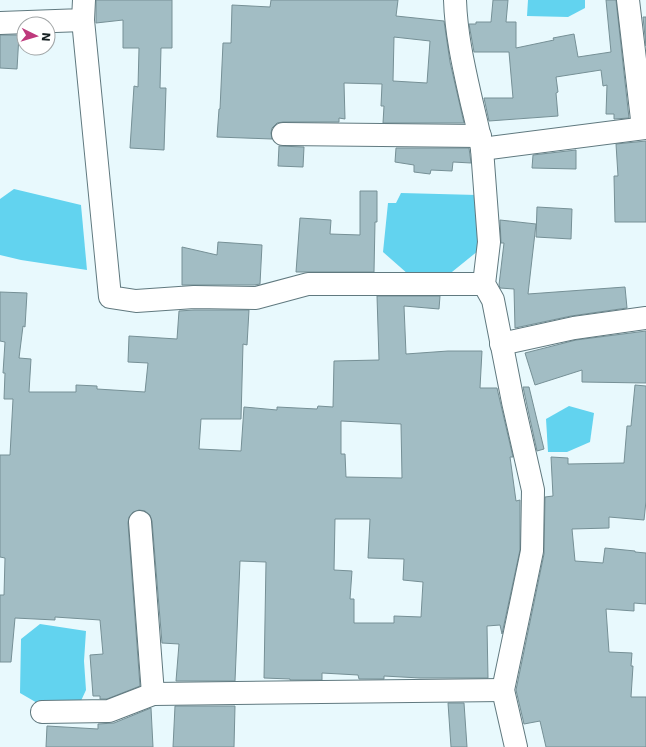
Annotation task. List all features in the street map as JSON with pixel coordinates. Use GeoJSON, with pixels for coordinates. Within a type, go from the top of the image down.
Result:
{"type":"FeatureCollection","features":[{"type":"Feature","properties":{"kind":"street"},"geometry":{"type":"LineString","coordinates":[[455,0],[456,24],[481,142],[489,242],[484,284],[493,300],[513,402],[533,490],[532,551],[503,690],[516,747]]}},
{"type":"Feature","properties":{"kind":"street"},"geometry":{"type":"LineString","coordinates":[[284,134],[481,142],[644,128],[628,0]]}},
{"type":"Feature","properties":{"kind":"street"},"geometry":{"type":"LineString","coordinates":[[0,23],[83,10],[110,297],[136,301],[194,297],[256,298],[308,284],[484,284]]}},
{"type":"Feature","properties":{"kind":"street"},"geometry":{"type":"LineString","coordinates":[[502,344],[574,328],[646,318]]}},
{"type":"Feature","properties":{"kind":"street"},"geometry":{"type":"LineString","coordinates":[[140,522],[153,694]]}},
{"type":"Feature","properties":{"kind":"street"},"geometry":{"type":"LineString","coordinates":[[42,712],[109,711],[153,694],[503,690]]}},
{"type":"Feature","properties":{"kind":"water"},"geometry":{"type":"Polygon","coordinates":[[[528,0],[585,0],[585,8],[568,17],[527,16],[528,0]]]}},
{"type":"Feature","properties":{"kind":"water"},"geometry":{"type":"Polygon","coordinates":[[[14,189],[81,205],[87,270],[21,260],[0,255],[0,199],[14,189]]]}},
{"type":"Feature","properties":{"kind":"water"},"geometry":{"type":"Polygon","coordinates":[[[401,193],[477,195],[489,242],[447,276],[408,274],[383,252],[388,203],[396,203],[401,193]]]}},
{"type":"Feature","properties":{"kind":"water"},"geometry":{"type":"Polygon","coordinates":[[[569,406],[594,413],[590,442],[567,452],[548,452],[546,419],[569,406]]]}},
{"type":"Feature","properties":{"kind":"water"},"geometry":{"type":"Polygon","coordinates":[[[40,624],[86,631],[84,661],[86,690],[80,703],[39,704],[20,693],[21,639],[40,624]]]}},
{"type":"Feature","properties":{"kind":"building"},"geometry":{"type":"Polygon","coordinates":[[[96,0],[172,0],[172,48],[161,48],[160,88],[166,88],[164,150],[130,148],[134,86],[138,87],[139,48],[123,48],[123,20],[96,23],[96,0]]]}},
{"type":"Feature","properties":{"kind":"building"},"geometry":{"type":"Polygon","coordinates":[[[271,0],[398,0],[396,16],[444,21],[450,62],[464,123],[383,123],[384,106],[381,106],[382,84],[344,83],[345,119],[339,118],[339,122],[277,123],[272,128],[272,139],[217,137],[220,109],[223,43],[231,43],[232,5],[270,7],[271,0]],[[394,37],[393,81],[427,83],[430,41],[394,37]]]}},
{"type":"Feature","properties":{"kind":"building"},"geometry":{"type":"Polygon","coordinates":[[[493,0],[508,0],[506,22],[516,22],[516,48],[574,34],[578,57],[611,52],[606,0],[616,0],[629,118],[614,119],[614,114],[606,114],[607,85],[603,86],[601,70],[556,77],[558,92],[556,93],[558,116],[489,121],[484,98],[513,98],[509,52],[474,52],[469,24],[476,24],[476,22],[491,22],[493,0]]]}},
{"type":"Feature","properties":{"kind":"building"},"geometry":{"type":"Polygon","coordinates":[[[643,17],[646,17],[646,46],[643,17]]]}},
{"type":"Feature","properties":{"kind":"building"},"geometry":{"type":"Polygon","coordinates":[[[0,35],[16,35],[17,69],[0,68],[0,35]]]}},
{"type":"Feature","properties":{"kind":"building"},"geometry":{"type":"Polygon","coordinates":[[[646,141],[646,222],[615,222],[614,176],[618,176],[616,144],[646,141]]]}},
{"type":"Feature","properties":{"kind":"building"},"geometry":{"type":"Polygon","coordinates":[[[279,146],[304,147],[303,167],[278,166],[279,146]]]}},
{"type":"Feature","properties":{"kind":"building"},"geometry":{"type":"Polygon","coordinates":[[[396,148],[469,148],[471,163],[453,162],[452,171],[431,170],[430,174],[414,172],[414,165],[395,162],[396,148]]]}},
{"type":"Feature","properties":{"kind":"building"},"geometry":{"type":"Polygon","coordinates":[[[576,150],[576,169],[532,168],[533,155],[576,150]]]}},
{"type":"Feature","properties":{"kind":"building"},"geometry":{"type":"Polygon","coordinates":[[[360,191],[377,191],[374,272],[296,272],[300,218],[331,220],[330,234],[360,235],[360,191]]]}},
{"type":"Feature","properties":{"kind":"building"},"geometry":{"type":"Polygon","coordinates":[[[537,207],[572,209],[571,239],[536,237],[537,207]]]}},
{"type":"Feature","properties":{"kind":"building"},"geometry":{"type":"Polygon","coordinates":[[[500,220],[536,224],[528,294],[625,287],[627,308],[571,316],[515,328],[514,289],[500,288],[499,285],[504,243],[501,243],[500,220]]]}},
{"type":"Feature","properties":{"kind":"building"},"geometry":{"type":"Polygon","coordinates":[[[218,242],[262,245],[260,284],[182,285],[182,247],[217,255],[218,242]]]}},
{"type":"Feature","properties":{"kind":"building"},"geometry":{"type":"Polygon","coordinates":[[[0,292],[27,293],[25,327],[23,326],[19,358],[31,359],[29,392],[76,392],[76,385],[97,386],[97,389],[145,392],[148,363],[128,362],[129,336],[177,339],[179,311],[249,310],[247,345],[243,344],[241,419],[201,419],[199,449],[241,451],[244,407],[277,410],[277,407],[317,409],[318,406],[333,407],[334,361],[379,360],[377,296],[440,296],[439,309],[404,306],[406,354],[448,351],[482,351],[480,388],[497,388],[513,457],[510,457],[516,501],[520,500],[520,550],[502,634],[500,625],[487,626],[488,678],[420,678],[384,676],[384,679],[359,679],[358,675],[322,673],[322,680],[264,678],[266,562],[240,561],[235,681],[176,681],[179,644],[162,643],[152,521],[150,515],[145,511],[139,510],[133,512],[129,517],[128,523],[140,686],[107,699],[100,699],[100,696],[93,696],[90,655],[103,654],[100,620],[55,617],[55,620],[15,618],[11,662],[0,662],[0,595],[4,595],[5,558],[0,557],[0,455],[10,455],[13,399],[4,399],[5,373],[3,373],[5,342],[0,341],[0,292]],[[341,421],[341,454],[345,454],[346,477],[402,478],[401,424],[341,421]],[[335,519],[334,570],[352,571],[350,599],[354,599],[354,623],[394,623],[394,616],[421,617],[423,582],[403,580],[404,559],[368,558],[370,519],[335,519]]]}},
{"type":"Feature","properties":{"kind":"building"},"geometry":{"type":"Polygon","coordinates":[[[646,331],[646,383],[582,382],[582,370],[535,385],[525,353],[576,340],[646,331]]]}},
{"type":"Feature","properties":{"kind":"building"},"geometry":{"type":"Polygon","coordinates":[[[635,385],[646,386],[646,501],[644,520],[609,517],[609,528],[572,529],[575,561],[603,563],[605,548],[646,553],[646,604],[634,603],[634,611],[606,609],[609,652],[632,653],[631,666],[633,666],[631,697],[646,697],[646,747],[546,747],[540,721],[524,724],[516,690],[544,554],[545,497],[553,496],[551,457],[568,458],[568,464],[624,463],[627,426],[631,426],[635,385]]]}},
{"type":"Feature","properties":{"kind":"building"},"geometry":{"type":"Polygon","coordinates":[[[523,387],[529,387],[544,449],[537,451],[523,387]]]}},
{"type":"Feature","properties":{"kind":"building"},"geometry":{"type":"Polygon","coordinates":[[[448,703],[464,703],[467,747],[451,747],[448,703]]]}},
{"type":"Feature","properties":{"kind":"building"},"geometry":{"type":"Polygon","coordinates":[[[175,706],[235,706],[234,747],[173,747],[175,706]]]}},
{"type":"Feature","properties":{"kind":"building"},"geometry":{"type":"Polygon","coordinates":[[[151,708],[153,747],[46,747],[47,726],[98,729],[98,724],[114,723],[151,708]]]}}]}
